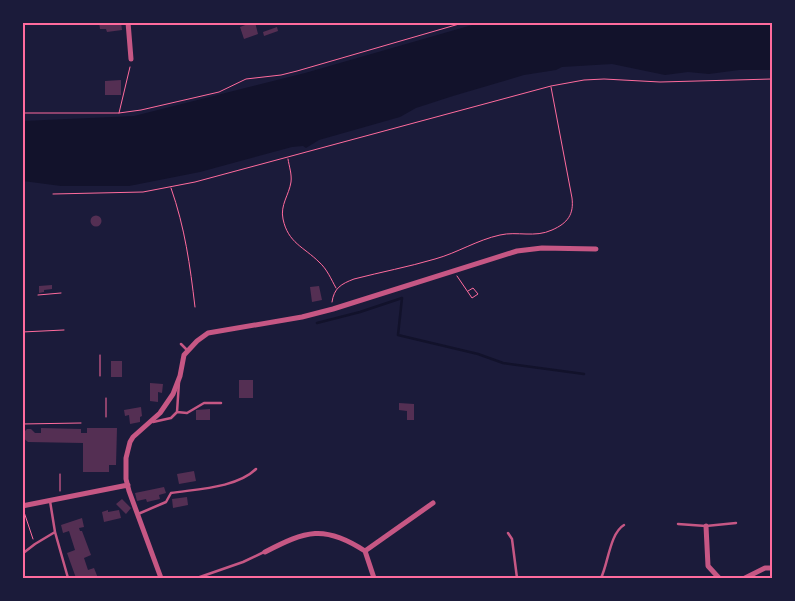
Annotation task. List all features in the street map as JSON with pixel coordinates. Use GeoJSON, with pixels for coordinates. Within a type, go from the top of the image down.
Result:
{"type":"FeatureCollection","features":[{"type":"Feature","properties":{"kind":"street"},"geometry":{"type":"LineString","coordinates":[[128,22],[131,58]]}},
{"type":"Feature","properties":{"kind":"street"},"geometry":{"type":"LineString","coordinates":[[161,578],[128,485],[126,469],[130,442],[166,405],[180,376],[182,359],[187,351],[202,337],[219,330],[302,317],[333,309],[518,251],[529,249],[596,249]]}},
{"type":"Feature","properties":{"kind":"street"},"geometry":{"type":"LineString","coordinates":[[22,507],[128,485]]}},
{"type":"Feature","properties":{"kind":"street"},"geometry":{"type":"LineString","coordinates":[[365,551],[433,503]]}},
{"type":"Feature","properties":{"kind":"street"},"geometry":{"type":"LineString","coordinates":[[706,526],[708,566],[719,578]]}},
{"type":"Feature","properties":{"kind":"street"},"geometry":{"type":"LineString","coordinates":[[265,552],[294,537],[319,533],[339,536],[365,551],[374,578]]}},
{"type":"Feature","properties":{"kind":"street"},"geometry":{"type":"LineString","coordinates":[[745,578],[765,568],[772,568]]}},
{"type":"Feature","properties":{"kind":"lane"},"geometry":{"type":"LineString","coordinates":[[181,344],[187,351]]}},
{"type":"Feature","properties":{"kind":"lane"},"geometry":{"type":"LineString","coordinates":[[150,422],[171,418],[177,412],[180,376]]}},
{"type":"Feature","properties":{"kind":"lane"},"geometry":{"type":"LineString","coordinates":[[177,412],[186,412],[204,403],[221,403]]}},
{"type":"Feature","properties":{"kind":"lane"},"geometry":{"type":"LineString","coordinates":[[138,514],[166,502],[171,493],[236,482],[250,475],[256,469]]}},
{"type":"Feature","properties":{"kind":"lane"},"geometry":{"type":"LineString","coordinates":[[50,501],[55,532],[68,578]]}},
{"type":"Feature","properties":{"kind":"lane"},"geometry":{"type":"LineString","coordinates":[[678,524],[706,526],[736,523]]}},
{"type":"Feature","properties":{"kind":"lane"},"geometry":{"type":"LineString","coordinates":[[601,578],[605,571],[612,543],[619,528],[624,524]]}},
{"type":"Feature","properties":{"kind":"lane"},"geometry":{"type":"LineString","coordinates":[[22,554],[55,532]]}},
{"type":"Feature","properties":{"kind":"lane"},"geometry":{"type":"LineString","coordinates":[[508,532],[512,539],[517,578]]}},
{"type":"Feature","properties":{"kind":"lane"},"geometry":{"type":"LineString","coordinates":[[197,578],[265,552]]}},
{"type":"Feature","properties":{"kind":"path"},"geometry":{"type":"LineString","coordinates":[[22,113],[119,113],[141,110],[219,92],[246,79],[297,71],[466,22]]}},
{"type":"Feature","properties":{"kind":"path"},"geometry":{"type":"LineString","coordinates":[[119,113],[131,58]]}},
{"type":"Feature","properties":{"kind":"path"},"geometry":{"type":"LineString","coordinates":[[53,194],[120,194],[170,187],[288,158],[551,86],[584,80],[604,79],[660,82],[772,79]]}},
{"type":"Feature","properties":{"kind":"path"},"geometry":{"type":"LineString","coordinates":[[333,309],[333,297],[336,288],[354,279],[435,259],[500,235],[536,234],[552,230],[570,217],[573,209],[572,198],[551,86]]}},
{"type":"Feature","properties":{"kind":"path"},"geometry":{"type":"LineString","coordinates":[[288,158],[292,179],[282,207],[283,219],[288,233],[296,244],[322,265],[336,288]]}},
{"type":"Feature","properties":{"kind":"path"},"geometry":{"type":"LineString","coordinates":[[170,187],[187,241],[195,307]]}},
{"type":"Feature","properties":{"kind":"path"},"geometry":{"type":"LineString","coordinates":[[455,271],[468,291]]}},
{"type":"Feature","properties":{"kind":"path"},"geometry":{"type":"LineString","coordinates":[[38,295],[61,293]]}},
{"type":"Feature","properties":{"kind":"path"},"geometry":{"type":"LineString","coordinates":[[22,332],[64,330]]}},
{"type":"Feature","properties":{"kind":"path"},"geometry":{"type":"LineString","coordinates":[[100,355],[100,376]]}},
{"type":"Feature","properties":{"kind":"path"},"geometry":{"type":"LineString","coordinates":[[106,398],[106,417]]}},
{"type":"Feature","properties":{"kind":"path"},"geometry":{"type":"LineString","coordinates":[[22,424],[82,423]]}},
{"type":"Feature","properties":{"kind":"path"},"geometry":{"type":"LineString","coordinates":[[60,474],[60,485]]}},
{"type":"Feature","properties":{"kind":"path"},"geometry":{"type":"LineString","coordinates":[[22,507],[35,544]]}},
{"type":"Feature","properties":{"kind":"shaded area"},"geometry":{"type":"Polygon","coordinates":[[[479,23],[772,23],[772,70],[739,70],[709,74],[688,72],[665,75],[612,64],[562,67],[556,70],[524,75],[453,96],[416,108],[400,117],[319,140],[306,148],[303,146],[292,147],[200,172],[129,186],[61,186],[23,181],[23,121],[134,116],[305,73],[479,23]]]}},
{"type":"Feature","properties":{"kind":"building"},"geometry":{"type":"Polygon","coordinates":[[[99,22],[121,22],[122,30],[107,32],[106,29],[100,29],[99,22]]]}},
{"type":"Feature","properties":{"kind":"building"},"geometry":{"type":"Polygon","coordinates":[[[247,22],[255,22],[258,34],[244,39],[240,27],[248,24],[247,22]]]}},
{"type":"Feature","properties":{"kind":"building"},"geometry":{"type":"Polygon","coordinates":[[[277,27],[278,31],[264,36],[263,32],[277,27]]]}},
{"type":"Feature","properties":{"kind":"building"},"geometry":{"type":"Polygon","coordinates":[[[121,80],[121,95],[105,95],[105,81],[121,80]]]}},
{"type":"Feature","properties":{"kind":"building"},"geometry":{"type":"Polygon","coordinates":[[[96,215],[102,221],[96,227],[90,221],[96,215]]]}},
{"type":"Feature","properties":{"kind":"building"},"geometry":{"type":"Polygon","coordinates":[[[52,285],[52,289],[39,293],[39,286],[52,285]]]}},
{"type":"Feature","properties":{"kind":"building"},"geometry":{"type":"Polygon","coordinates":[[[319,286],[322,300],[312,302],[310,287],[319,286]]]}},
{"type":"Feature","properties":{"kind":"building"},"geometry":{"type":"Polygon","coordinates":[[[111,361],[122,361],[122,377],[111,377],[111,361]]]}},
{"type":"Feature","properties":{"kind":"building"},"geometry":{"type":"Polygon","coordinates":[[[239,380],[253,380],[253,398],[239,398],[239,380]]]}},
{"type":"Feature","properties":{"kind":"building"},"geometry":{"type":"Polygon","coordinates":[[[150,383],[163,384],[162,393],[158,392],[158,402],[150,401],[150,383]]]}},
{"type":"Feature","properties":{"kind":"building"},"geometry":{"type":"Polygon","coordinates":[[[399,403],[414,404],[414,420],[407,420],[407,411],[399,410],[399,403]]]}},
{"type":"Feature","properties":{"kind":"building"},"geometry":{"type":"Polygon","coordinates":[[[141,407],[142,416],[140,417],[140,422],[130,424],[129,415],[125,416],[124,410],[141,407]]]}},
{"type":"Feature","properties":{"kind":"building"},"geometry":{"type":"Polygon","coordinates":[[[210,409],[210,420],[196,420],[196,410],[210,409]]]}},
{"type":"Feature","properties":{"kind":"building"},"geometry":{"type":"Polygon","coordinates":[[[41,428],[81,429],[81,433],[87,433],[87,428],[117,428],[116,465],[109,465],[109,472],[83,472],[83,443],[28,442],[23,438],[24,432],[27,429],[31,429],[35,433],[41,433],[41,428]]]}},
{"type":"Feature","properties":{"kind":"building"},"geometry":{"type":"Polygon","coordinates":[[[194,471],[196,481],[179,484],[177,474],[194,471]]]}},
{"type":"Feature","properties":{"kind":"building"},"geometry":{"type":"Polygon","coordinates":[[[164,487],[166,493],[159,495],[160,499],[147,502],[146,499],[137,501],[135,493],[164,487]]]}},
{"type":"Feature","properties":{"kind":"building"},"geometry":{"type":"Polygon","coordinates":[[[187,497],[188,505],[173,508],[172,499],[187,497]]]}},
{"type":"Feature","properties":{"kind":"building"},"geometry":{"type":"Polygon","coordinates":[[[122,499],[131,508],[126,514],[116,504],[122,499]]]}},
{"type":"Feature","properties":{"kind":"building"},"geometry":{"type":"Polygon","coordinates":[[[108,510],[108,512],[119,510],[121,518],[104,522],[102,512],[108,510]]]}},
{"type":"Feature","properties":{"kind":"building"},"geometry":{"type":"Polygon","coordinates":[[[82,518],[84,527],[79,528],[82,531],[91,555],[84,558],[88,570],[94,568],[98,578],[76,578],[67,553],[75,550],[69,531],[63,533],[61,525],[82,518]]]}},
{"type":"Feature","properties":{"kind":"waterway"},"geometry":{"type":"LineString","coordinates":[[317,323],[360,312],[402,298],[398,335],[478,354],[503,363],[584,374]]}}]}
